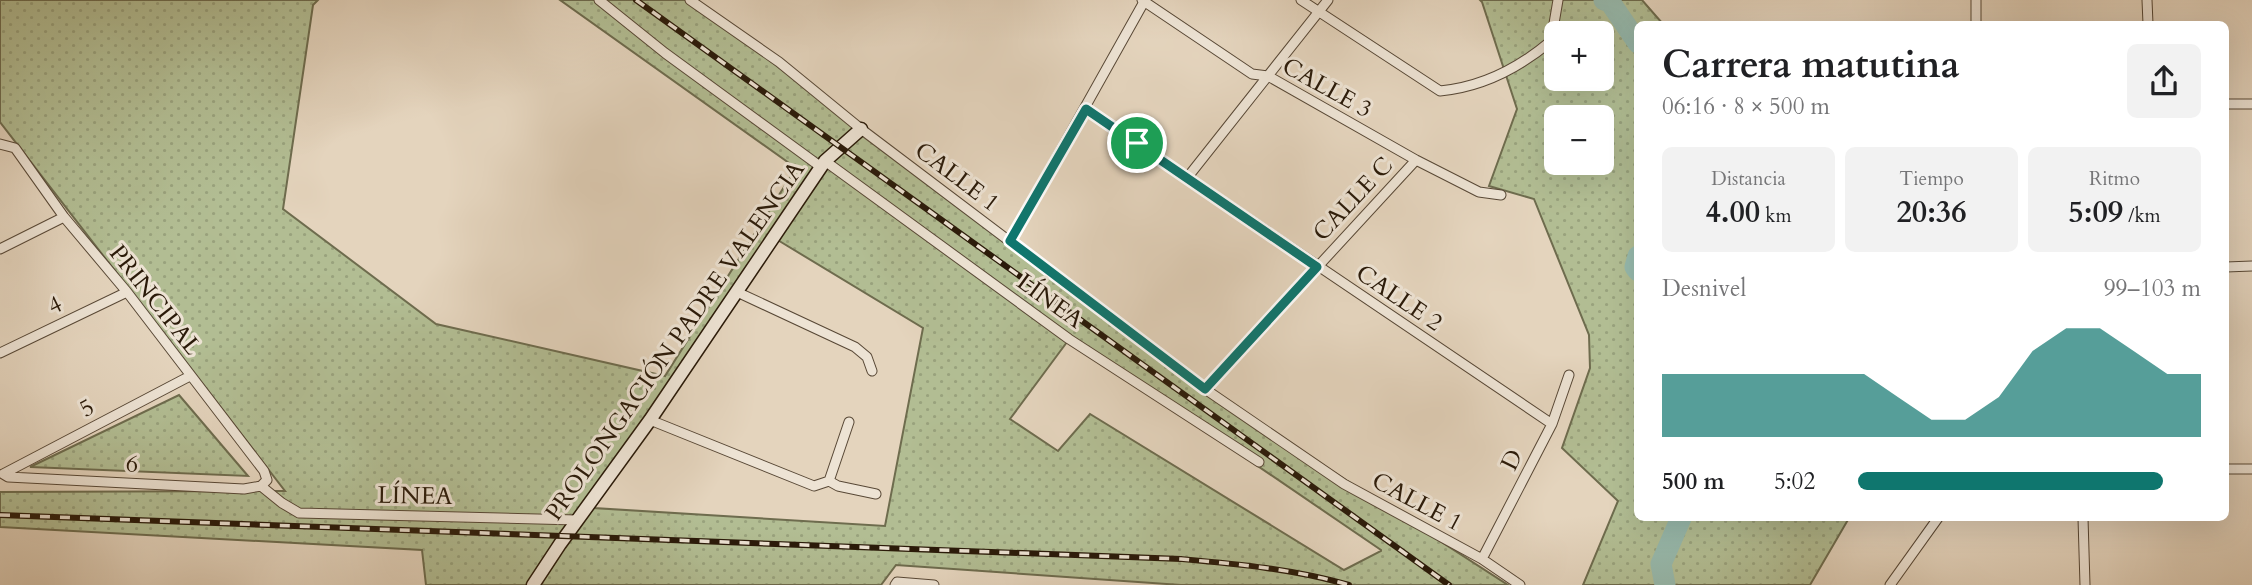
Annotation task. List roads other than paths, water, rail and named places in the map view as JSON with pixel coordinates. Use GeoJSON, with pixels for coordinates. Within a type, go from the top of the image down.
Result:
{"type":"FeatureCollection","features":[{"type":"Feature","properties":{"kind":"street","name":"LÍNEA"},"geometry":{"type":"LineString","coordinates":[[599,0],[665,52],[1069,339],[1259,462]]}},
{"type":"Feature","properties":{"kind":"street","name":"CALLE 1"},"geometry":{"type":"LineString","coordinates":[[690,0],[779,62],[861,129],[1205,389],[1344,484],[1482,559],[1520,585]]}},
{"type":"Feature","properties":{"kind":"street"},"geometry":{"type":"LineString","coordinates":[[1010,241],[1086,109],[1144,0]]}},
{"type":"Feature","properties":{"kind":"street","name":"CALLE 3"},"geometry":{"type":"LineString","coordinates":[[1144,0],[1252,74],[1268,76],[1416,160],[1479,192],[1501,195]]}},
{"type":"Feature","properties":{"kind":"street"},"geometry":{"type":"LineString","coordinates":[[1301,0],[1440,91],[1466,89],[1524,63],[1551,41],[1558,0]]}},
{"type":"Feature","properties":{"kind":"street"},"geometry":{"type":"LineString","coordinates":[[1187,178],[1328,0]]}},
{"type":"Feature","properties":{"kind":"street"},"geometry":{"type":"LineString","coordinates":[[1976,0],[1976,21]]}},
{"type":"Feature","properties":{"kind":"street"},"geometry":{"type":"LineString","coordinates":[[2147,0],[2148,21]]}},
{"type":"Feature","properties":{"kind":"street"},"geometry":{"type":"LineString","coordinates":[[2229,104],[2252,104]]}},
{"type":"Feature","properties":{"kind":"street","name":"CALLE 2"},"geometry":{"type":"LineString","coordinates":[[1086,109],[1552,424]]}},
{"type":"Feature","properties":{"kind":"street","name":"PROLONGACIÓN PADRE VALENCIA"},"geometry":{"type":"LineString","coordinates":[[533,585],[650,420],[823,164],[861,129]]}},
{"type":"Feature","properties":{"kind":"street","name":"PRINCIPAL"},"geometry":{"type":"LineString","coordinates":[[1,144],[15,148],[64,217],[127,292],[264,471],[267,480],[261,486]]}},
{"type":"Feature","properties":{"kind":"street","name":"CALLE C"},"geometry":{"type":"LineString","coordinates":[[1205,389],[1416,160]]}},
{"type":"Feature","properties":{"kind":"street"},"geometry":{"type":"LineString","coordinates":[[0,249],[64,217]]}},
{"type":"Feature","properties":{"kind":"street"},"geometry":{"type":"LineString","coordinates":[[2229,267],[2252,266]]}},
{"type":"Feature","properties":{"kind":"street","name":"4"},"geometry":{"type":"LineString","coordinates":[[0,354],[127,292]]}},
{"type":"Feature","properties":{"kind":"street"},"geometry":{"type":"LineString","coordinates":[[737,292],[855,347],[867,357],[872,371]]}},
{"type":"Feature","properties":{"kind":"street","name":"D"},"geometry":{"type":"LineString","coordinates":[[1482,559],[1552,424],[1569,375]]}},
{"type":"Feature","properties":{"kind":"street","name":"5"},"geometry":{"type":"LineString","coordinates":[[1,471],[190,376]]}},
{"type":"Feature","properties":{"kind":"street"},"geometry":{"type":"LineString","coordinates":[[650,420],[814,486],[829,481],[876,494]]}},
{"type":"Feature","properties":{"kind":"street"},"geometry":{"type":"LineString","coordinates":[[829,481],[849,422]]}},
{"type":"Feature","properties":{"kind":"street"},"geometry":{"type":"LineString","coordinates":[[2229,468],[2252,469]]}},
{"type":"Feature","properties":{"kind":"street","name":"6"},"geometry":{"type":"LineString","coordinates":[[1,471],[8,477],[244,489],[261,486]]}},
{"type":"Feature","properties":{"kind":"street","name":"LÍNEA"},"geometry":{"type":"LineString","coordinates":[[261,486],[299,513],[577,520]]}},
{"type":"Feature","properties":{"kind":"street"},"geometry":{"type":"LineString","coordinates":[[1890,585],[1936,521]]}},
{"type":"Feature","properties":{"kind":"street"},"geometry":{"type":"LineString","coordinates":[[2083,521],[2085,585]]}},
{"type":"Feature","properties":{"kind":"street"},"geometry":{"type":"LineString","coordinates":[[896,584],[934,585]]}},
{"type":"Feature","properties":{"kind":"waterway"},"geometry":{"type":"LineString","coordinates":[[1604,0],[1610,2],[1634,37]]}},
{"type":"Feature","properties":{"kind":"waterway"},"geometry":{"type":"LineString","coordinates":[[1665,585],[1661,564],[1680,521]]}},
{"type":"Feature","properties":{"kind":"railway"},"geometry":{"type":"LineString","coordinates":[[636,0],[1449,585]]}},
{"type":"Feature","properties":{"kind":"railway"},"geometry":{"type":"LineString","coordinates":[[0,515],[1181,559],[1286,571],[1349,585]]}}]}
